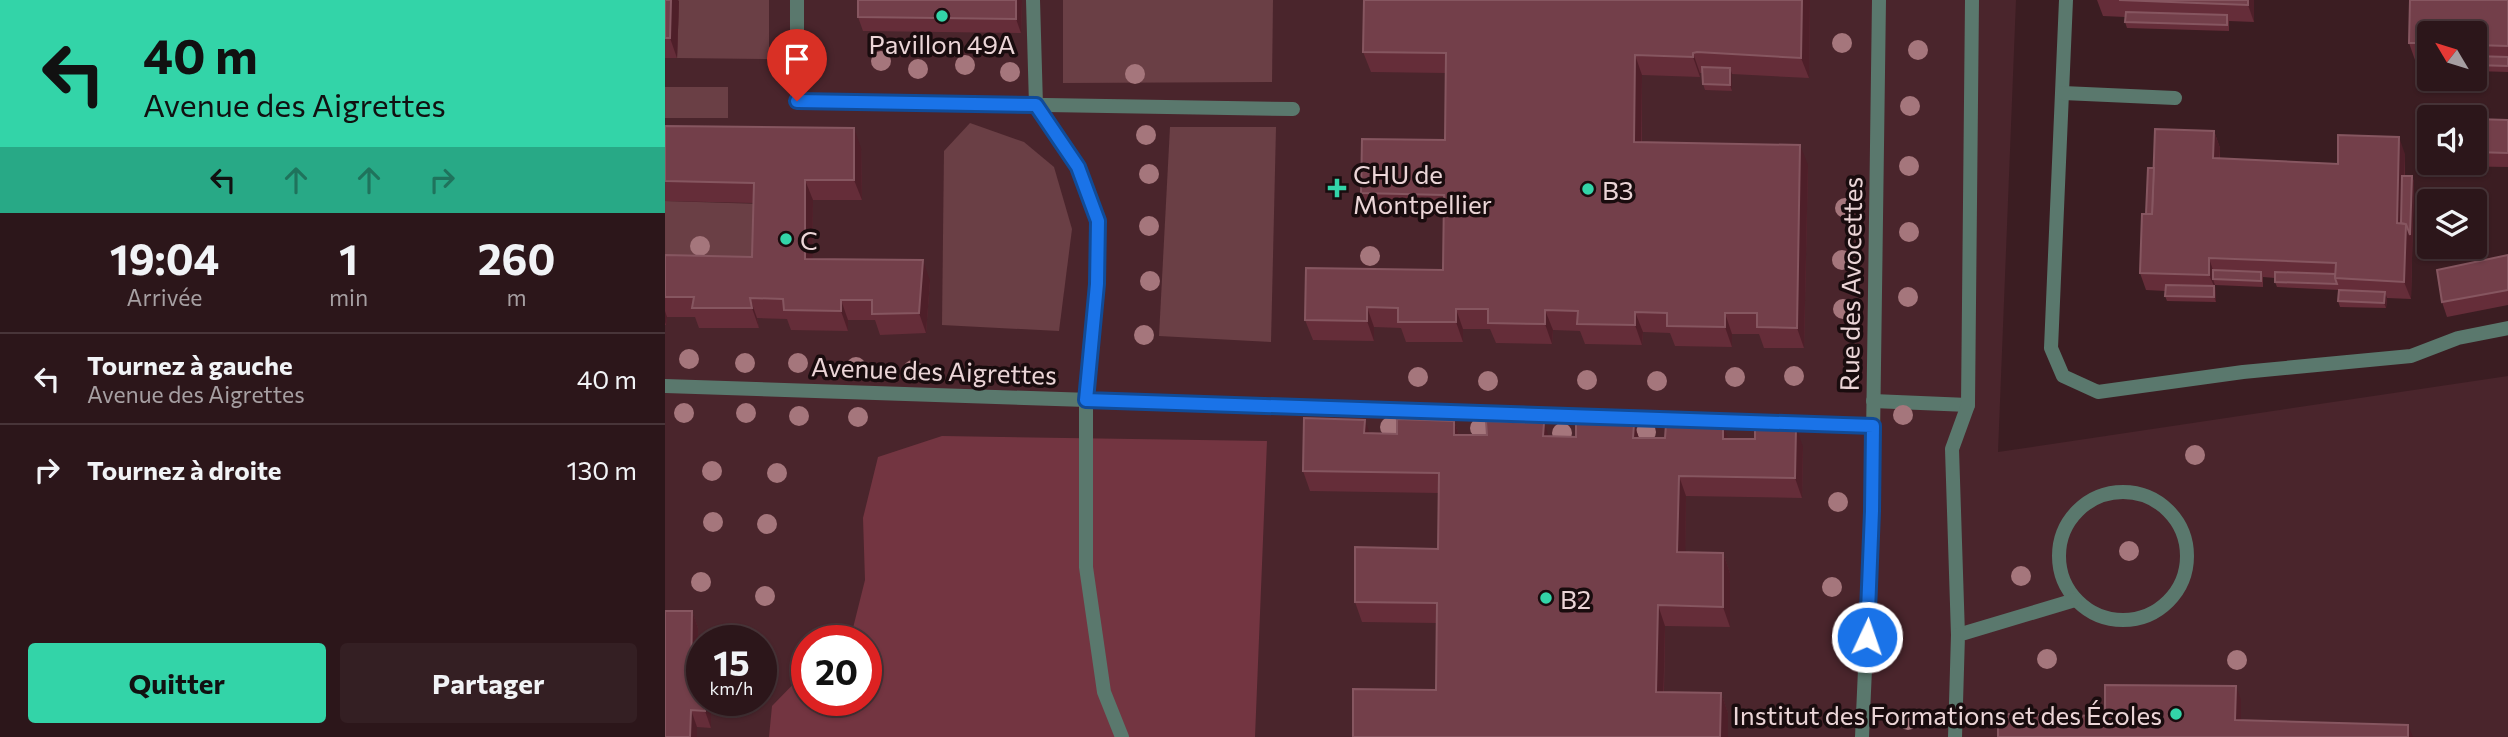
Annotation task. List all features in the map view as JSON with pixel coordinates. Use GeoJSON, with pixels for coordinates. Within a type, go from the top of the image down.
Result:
{"type":"FeatureCollection","features":[{"type":"Feature","properties":{"kind":"lane"},"geometry":{"type":"LineString","coordinates":[[797,0],[797,101],[1293,109]]}},
{"type":"Feature","properties":{"kind":"lane"},"geometry":{"type":"LineString","coordinates":[[1033,0],[1036,105],[1078,167],[1098,221],[1097,284],[1086,400],[1086,567],[1104,692],[1122,737]]}},
{"type":"Feature","properties":{"kind":"lane","name":"Rue des Avocettes"},"geometry":{"type":"LineString","coordinates":[[1862,737],[1872,511],[1879,0]]}},
{"type":"Feature","properties":{"kind":"lane"},"geometry":{"type":"LineString","coordinates":[[1955,737],[1958,635],[1952,449],[1968,405],[1972,0]]}},
{"type":"Feature","properties":{"kind":"lane"},"geometry":{"type":"LineString","coordinates":[[2066,0],[2050,348],[2063,376],[2098,393],[2243,372],[2410,356],[2458,338],[2508,328]]}},
{"type":"Feature","properties":{"kind":"lane"},"geometry":{"type":"LineString","coordinates":[[2063,93],[2175,98]]}},
{"type":"Feature","properties":{"kind":"lane","name":"Avenue des Aigrettes"},"geometry":{"type":"LineString","coordinates":[[665,386],[1873,426]]}},
{"type":"Feature","properties":{"kind":"lane"},"geometry":{"type":"LineString","coordinates":[[1873,401],[1968,405]]}},
{"type":"Feature","properties":{"kind":"lane"},"geometry":{"type":"LineString","coordinates":[[2118,491],[2139,493],[2157,500],[2173,514],[2185,533],[2188,555],[2185,577],[2174,597],[2157,612],[2136,620],[2114,621],[2092,614],[2075,600],[2064,583],[2059,563],[2060,543],[2068,523],[2081,507],[2098,496],[2118,491]]}},
{"type":"Feature","properties":{"kind":"lane"},"geometry":{"type":"LineString","coordinates":[[1958,635],[2075,600]]}},
{"type":"Feature","properties":{"kind":"shaded area","name":"CHU de Montpellier"},"geometry":{"type":"Polygon","coordinates":[[[665,0],[2016,0],[1998,452],[2508,376],[2508,737],[665,737],[665,0]]]}},
{"type":"Feature","properties":{"kind":"shaded area"},"geometry":{"type":"Polygon","coordinates":[[[665,0],[769,0],[769,59],[677,58],[679,2],[665,0]]]}},
{"type":"Feature","properties":{"kind":"shaded area"},"geometry":{"type":"Polygon","coordinates":[[[1063,0],[1273,0],[1272,82],[1063,83],[1063,0]]]}},
{"type":"Feature","properties":{"kind":"shaded area"},"geometry":{"type":"Polygon","coordinates":[[[665,87],[728,87],[728,118],[665,118],[665,87]]]}},
{"type":"Feature","properties":{"kind":"shaded area"},"geometry":{"type":"Polygon","coordinates":[[[970,123],[1024,142],[1054,167],[1072,229],[1059,331],[942,325],[944,151],[970,123]]]}},
{"type":"Feature","properties":{"kind":"shaded area"},"geometry":{"type":"Polygon","coordinates":[[[1170,127],[1276,127],[1271,342],[1159,336],[1170,127]]]}},
{"type":"Feature","properties":{"kind":"shaded area"},"geometry":{"type":"Polygon","coordinates":[[[665,201],[761,204],[760,277],[665,275],[665,201]]]}},
{"type":"Feature","properties":{"kind":"shaded area"},"geometry":{"type":"Polygon","coordinates":[[[942,436],[1267,441],[1255,737],[769,737],[771,716],[777,716],[777,701],[791,686],[791,716],[882,716],[882,625],[854,625],[865,580],[863,518],[878,457],[942,436]]]}},
{"type":"Feature","properties":{"kind":"building"},"geometry":{"type":"Polygon","coordinates":[[[665,0],[671,0],[670,38],[665,38],[665,0]]]}},
{"type":"Feature","properties":{"kind":"building"},"geometry":{"type":"Polygon","coordinates":[[[858,0],[1016,0],[1016,19],[858,17],[858,0]]]}},
{"type":"Feature","properties":{"kind":"building","name":"B3"},"geometry":{"type":"Polygon","coordinates":[[[1364,0],[1802,0],[1801,58],[1697,52],[1693,53],[1693,57],[1635,55],[1634,142],[1800,145],[1797,328],[1757,327],[1757,313],[1725,313],[1725,327],[1667,326],[1667,313],[1635,312],[1635,325],[1577,324],[1578,311],[1545,310],[1545,324],[1488,323],[1488,309],[1456,309],[1456,322],[1398,322],[1398,308],[1367,307],[1367,321],[1305,320],[1306,268],[1443,270],[1444,195],[1361,193],[1362,139],[1445,140],[1446,53],[1363,52],[1364,0]]]}},
{"type":"Feature","properties":{"kind":"building"},"geometry":{"type":"Polygon","coordinates":[[[2119,0],[2248,0],[2248,5],[2119,0]]]}},
{"type":"Feature","properties":{"kind":"building"},"geometry":{"type":"Polygon","coordinates":[[[2410,0],[2508,0],[2508,46],[2487,45],[2487,21],[2417,21],[2417,43],[2409,43],[2410,0]]]}},
{"type":"Feature","properties":{"kind":"building"},"geometry":{"type":"Polygon","coordinates":[[[2126,12],[2227,15],[2227,25],[2125,22],[2126,12]]]}},
{"type":"Feature","properties":{"kind":"building"},"geometry":{"type":"Polygon","coordinates":[[[2487,56],[2508,57],[2508,66],[2487,65],[2487,56]]]}},
{"type":"Feature","properties":{"kind":"building"},"geometry":{"type":"Polygon","coordinates":[[[1702,67],[1730,68],[1730,85],[1703,84],[1702,67]]]}},
{"type":"Feature","properties":{"kind":"building"},"geometry":{"type":"Polygon","coordinates":[[[2487,119],[2508,120],[2508,153],[2487,152],[2487,119]]]}},
{"type":"Feature","properties":{"kind":"building","name":"C"},"geometry":{"type":"Polygon","coordinates":[[[665,126],[854,128],[854,180],[805,180],[805,259],[923,260],[919,313],[872,314],[872,300],[841,300],[841,311],[784,310],[783,299],[750,298],[752,308],[692,308],[694,297],[665,297],[665,255],[752,257],[754,183],[665,181],[665,126]]]}},
{"type":"Feature","properties":{"kind":"building"},"geometry":{"type":"Polygon","coordinates":[[[2155,129],[2214,131],[2213,158],[2338,164],[2338,135],[2399,137],[2397,223],[2406,224],[2404,282],[2335,278],[2336,263],[2209,258],[2209,275],[2140,273],[2142,214],[2152,214],[2155,129]]]}},
{"type":"Feature","properties":{"kind":"building"},"geometry":{"type":"Polygon","coordinates":[[[2148,168],[2154,168],[2152,214],[2146,214],[2148,168]]]}},
{"type":"Feature","properties":{"kind":"building"},"geometry":{"type":"Polygon","coordinates":[[[2402,176],[2412,176],[2410,235],[2406,224],[2401,223],[2402,176]]]}},
{"type":"Feature","properties":{"kind":"building"},"geometry":{"type":"Polygon","coordinates":[[[2508,255],[2508,290],[2442,302],[2437,270],[2508,255]]]}},
{"type":"Feature","properties":{"kind":"building"},"geometry":{"type":"Polygon","coordinates":[[[2213,270],[2261,272],[2261,281],[2213,279],[2213,270]]]}},
{"type":"Feature","properties":{"kind":"building"},"geometry":{"type":"Polygon","coordinates":[[[2275,272],[2335,274],[2337,284],[2275,282],[2275,272]]]}},
{"type":"Feature","properties":{"kind":"building"},"geometry":{"type":"Polygon","coordinates":[[[2166,285],[2214,286],[2214,297],[2165,296],[2166,285]]]}},
{"type":"Feature","properties":{"kind":"building"},"geometry":{"type":"Polygon","coordinates":[[[2339,290],[2385,292],[2384,303],[2338,301],[2339,290]]]}},
{"type":"Feature","properties":{"kind":"building","name":"B2"},"geometry":{"type":"Polygon","coordinates":[[[1304,418],[1365,420],[1364,433],[1397,434],[1397,419],[1454,421],[1454,435],[1487,435],[1486,421],[1544,423],[1543,436],[1576,437],[1576,423],[1634,424],[1633,438],[1665,438],[1666,424],[1723,425],[1723,439],[1755,439],[1755,425],[1796,427],[1795,478],[1679,476],[1677,552],[1723,553],[1723,607],[1658,605],[1656,692],[1721,693],[1720,737],[1353,737],[1353,689],[1436,690],[1437,603],[1355,602],[1355,547],[1438,549],[1439,473],[1303,471],[1304,418]]]}},
{"type":"Feature","properties":{"kind":"building"},"geometry":{"type":"Polygon","coordinates":[[[665,611],[692,611],[692,625],[686,625],[686,716],[691,716],[690,737],[665,737],[665,611]]]}},
{"type":"Feature","properties":{"kind":"building"},"geometry":{"type":"Polygon","coordinates":[[[2105,685],[2236,686],[2235,720],[2408,725],[2408,737],[1998,737],[1998,714],[2105,716],[2105,685]]]}},
{"type":"Feature","properties":{"kind":"place","name":"Pavillon 49A"},"geometry":{"type":"Point","coordinates":[942,16]}},
{"type":"Feature","properties":{"kind":"place","name":"CHU de Montpellier"},"geometry":{"type":"Point","coordinates":[1337,188]}},
{"type":"Feature","properties":{"kind":"place","name":"B3"},"geometry":{"type":"Point","coordinates":[1588,189]}},
{"type":"Feature","properties":{"kind":"place","name":"C"},"geometry":{"type":"Point","coordinates":[786,239]}},
{"type":"Feature","properties":{"kind":"place","name":"B2"},"geometry":{"type":"Point","coordinates":[1546,598]}},
{"type":"Feature","properties":{"kind":"place","name":"Institut des Formations et des Écoles"},"geometry":{"type":"Point","coordinates":[2176,714]}},
{"type":"Feature","properties":{"kind":"route"},"geometry":{"type":"LineString","coordinates":[[797,101],[1036,105],[1078,167],[1098,221],[1097,284],[1086,400],[1873,426],[1867,637]]}}]}
